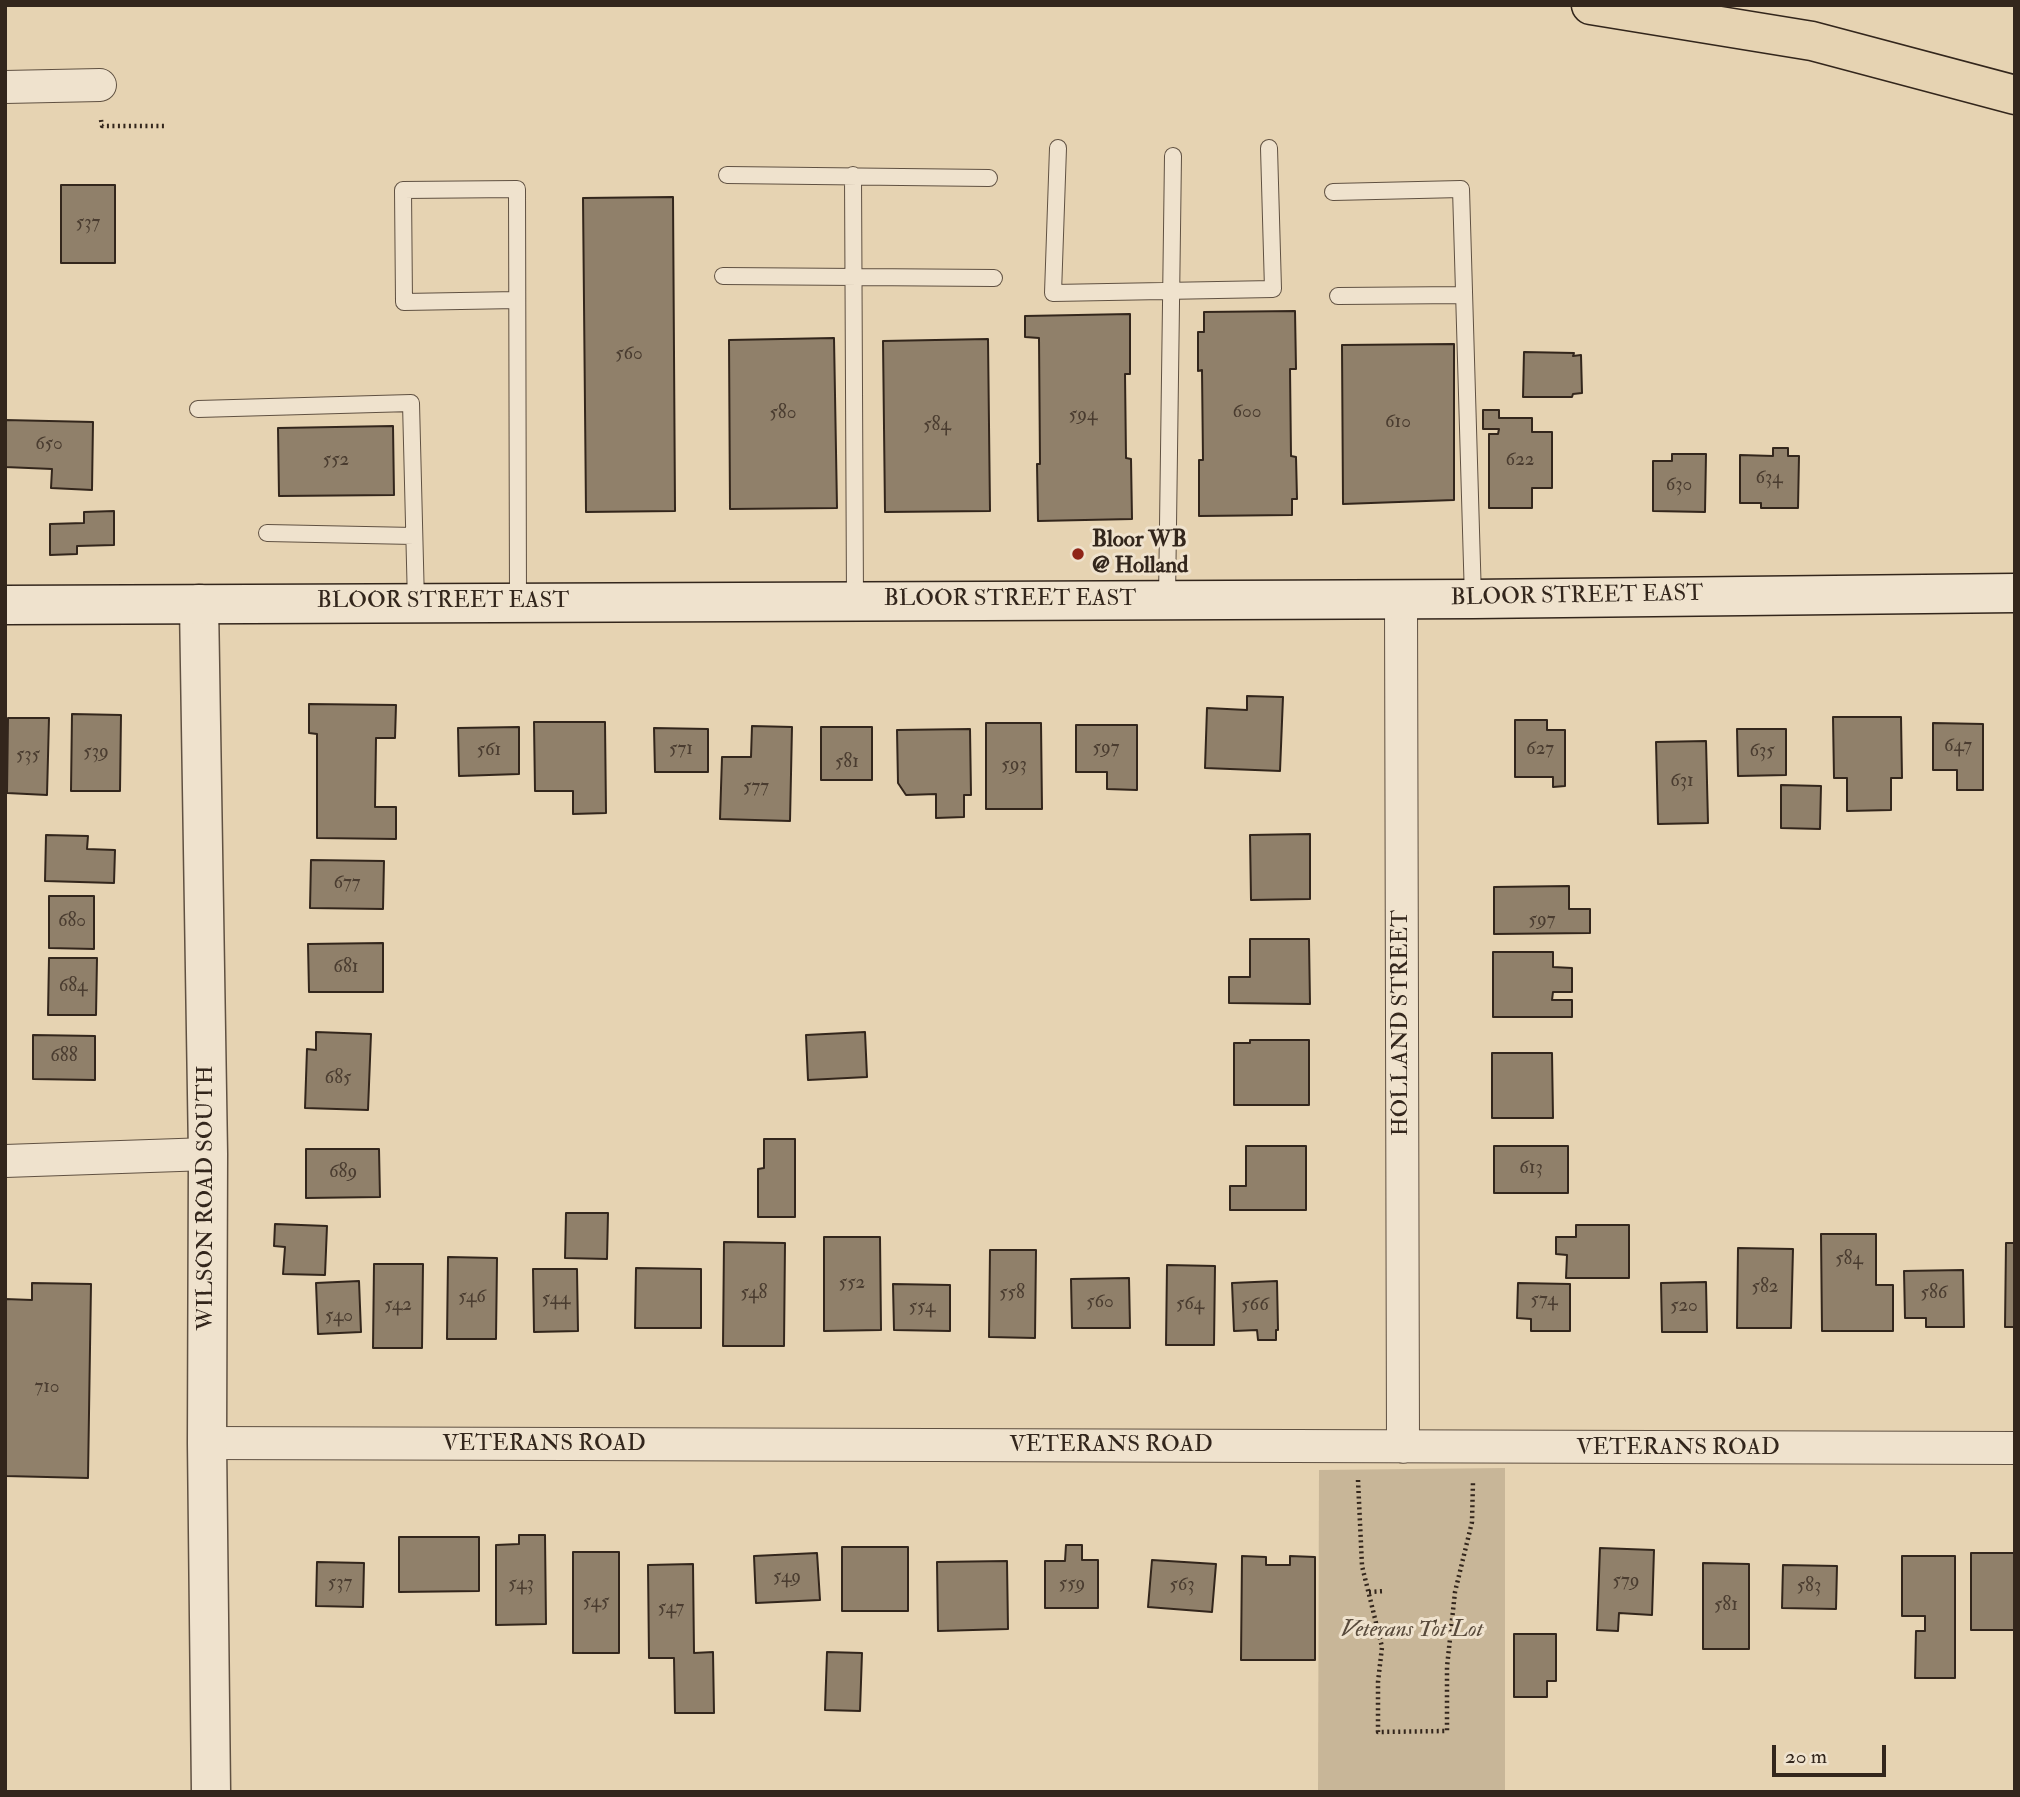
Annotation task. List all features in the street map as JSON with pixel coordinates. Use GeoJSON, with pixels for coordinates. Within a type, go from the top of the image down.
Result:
{"type":"FeatureCollection","features":[{"type":"Feature","properties":{"kind":"highway"},"geometry":{"type":"LineString","coordinates":[[1591,5],[1812,41],[2015,95]]}},
{"type":"Feature","properties":{"kind":"main road","name":"BLOOR STREET EAST"},"geometry":{"type":"LineString","coordinates":[[5,605],[1473,599],[2015,593]]}},
{"type":"Feature","properties":{"kind":"main road","name":"WILSON ROAD SOUTH"},"geometry":{"type":"LineString","coordinates":[[200,604],[208,1154],[206,1443],[211,1792]]}},
{"type":"Feature","properties":{"kind":"street"},"geometry":{"type":"LineString","coordinates":[[5,87],[100,85]]}},
{"type":"Feature","properties":{"kind":"street","name":"HOLLAND STREET"},"geometry":{"type":"LineString","coordinates":[[1401,598],[1403,1447]]}},
{"type":"Feature","properties":{"kind":"street"},"geometry":{"type":"LineString","coordinates":[[5,1161],[208,1154]]}},
{"type":"Feature","properties":{"kind":"street","name":"VETERANS ROAD"},"geometry":{"type":"LineString","coordinates":[[206,1443],[1765,1450],[2015,1448]]}},
{"type":"Feature","properties":{"kind":"lane"},"geometry":{"type":"LineString","coordinates":[[1058,148],[1053,293],[1273,289],[1269,148]]}},
{"type":"Feature","properties":{"kind":"lane"},"geometry":{"type":"LineString","coordinates":[[1167,599],[1174,156]]}},
{"type":"Feature","properties":{"kind":"lane"},"geometry":{"type":"LineString","coordinates":[[727,174],[989,178]]}},
{"type":"Feature","properties":{"kind":"lane"},"geometry":{"type":"LineString","coordinates":[[853,175],[855,600]]}},
{"type":"Feature","properties":{"kind":"lane"},"geometry":{"type":"LineString","coordinates":[[517,300],[404,302],[403,190],[517,189],[518,602]]}},
{"type":"Feature","properties":{"kind":"lane"},"geometry":{"type":"LineString","coordinates":[[1333,192],[1461,189],[1473,599]]}},
{"type":"Feature","properties":{"kind":"lane"},"geometry":{"type":"LineString","coordinates":[[723,276],[994,278]]}},
{"type":"Feature","properties":{"kind":"lane"},"geometry":{"type":"LineString","coordinates":[[1338,296],[1464,295]]}},
{"type":"Feature","properties":{"kind":"lane"},"geometry":{"type":"LineString","coordinates":[[198,409],[411,403],[416,603]]}},
{"type":"Feature","properties":{"kind":"lane"},"geometry":{"type":"LineString","coordinates":[[267,533],[414,536]]}},
{"type":"Feature","properties":{"kind":"path"},"geometry":{"type":"LineString","coordinates":[[100,85],[102,126],[165,126]]}},
{"type":"Feature","properties":{"kind":"path"},"geometry":{"type":"LineString","coordinates":[[1357,1469],[1362,1566],[1382,1647],[1378,1682],[1378,1732],[1447,1731],[1447,1667],[1455,1592],[1472,1522],[1474,1470]]}},
{"type":"Feature","properties":{"kind":"path"},"geometry":{"type":"LineString","coordinates":[[1369,1592],[1385,1591]]}},
{"type":"Feature","properties":{"kind":"path"},"geometry":{"type":"LineString","coordinates":[[1446,1591],[1455,1592]]}},
{"type":"Feature","properties":{"kind":"green space","name":"Veterans Tot Lot"},"geometry":{"type":"Polygon","coordinates":[[[1505,1468],[1505,1792],[1318,1792],[1319,1470],[1505,1468]]]}},
{"type":"Feature","properties":{"kind":"building"},"geometry":{"type":"Polygon","coordinates":[[[61,185],[115,185],[115,263],[61,263],[61,185]]]}},
{"type":"Feature","properties":{"kind":"building"},"geometry":{"type":"Polygon","coordinates":[[[673,197],[675,511],[586,512],[583,198],[673,197]]]}},
{"type":"Feature","properties":{"kind":"building"},"geometry":{"type":"Polygon","coordinates":[[[1295,311],[1296,369],[1290,369],[1291,456],[1296,457],[1297,499],[1292,499],[1292,515],[1199,516],[1199,460],[1203,460],[1202,370],[1198,371],[1198,332],[1204,332],[1204,312],[1295,311]]]}},
{"type":"Feature","properties":{"kind":"building"},"geometry":{"type":"Polygon","coordinates":[[[1130,314],[1130,374],[1125,374],[1126,458],[1131,459],[1132,519],[1038,521],[1039,338],[1025,337],[1025,316],[1130,314]]]}},
{"type":"Feature","properties":{"kind":"building"},"geometry":{"type":"Polygon","coordinates":[[[834,338],[837,508],[730,509],[729,340],[834,338]]]}},
{"type":"Feature","properties":{"kind":"building"},"geometry":{"type":"Polygon","coordinates":[[[988,339],[990,511],[885,512],[883,341],[988,339]]]}},
{"type":"Feature","properties":{"kind":"building"},"geometry":{"type":"Polygon","coordinates":[[[1454,344],[1454,500],[1343,504],[1342,345],[1454,344]]]}},
{"type":"Feature","properties":{"kind":"building"},"geometry":{"type":"Polygon","coordinates":[[[1524,352],[1581,355],[1582,393],[1573,394],[1572,397],[1523,397],[1524,352]]]}},
{"type":"Feature","properties":{"kind":"building"},"geometry":{"type":"Polygon","coordinates":[[[1483,410],[1499,410],[1499,418],[1532,418],[1532,432],[1552,432],[1552,488],[1532,488],[1532,508],[1489,508],[1489,434],[1498,434],[1499,429],[1483,429],[1483,410]]]}},
{"type":"Feature","properties":{"kind":"building"},"geometry":{"type":"Polygon","coordinates":[[[5,420],[93,422],[92,490],[51,488],[52,469],[5,467],[5,420]]]}},
{"type":"Feature","properties":{"kind":"building"},"geometry":{"type":"Polygon","coordinates":[[[393,426],[394,495],[279,496],[278,428],[393,426]]]}},
{"type":"Feature","properties":{"kind":"building"},"geometry":{"type":"Polygon","coordinates":[[[1773,448],[1788,448],[1788,456],[1799,456],[1798,508],[1761,508],[1761,503],[1740,503],[1740,455],[1773,456],[1773,448]]]}},
{"type":"Feature","properties":{"kind":"building"},"geometry":{"type":"Polygon","coordinates":[[[1672,454],[1706,454],[1705,512],[1653,511],[1653,461],[1672,461],[1672,454]]]}},
{"type":"Feature","properties":{"kind":"building"},"geometry":{"type":"Polygon","coordinates":[[[114,511],[114,545],[77,546],[77,554],[50,555],[50,524],[84,523],[84,512],[114,511]]]}},
{"type":"Feature","properties":{"kind":"building"},"geometry":{"type":"Polygon","coordinates":[[[1247,696],[1283,697],[1280,771],[1205,768],[1207,708],[1247,710],[1247,696]]]}},
{"type":"Feature","properties":{"kind":"building"},"geometry":{"type":"Polygon","coordinates":[[[309,704],[396,705],[395,738],[376,738],[375,807],[396,807],[396,839],[317,838],[317,734],[309,733],[309,704]]]}},
{"type":"Feature","properties":{"kind":"building"},"geometry":{"type":"Polygon","coordinates":[[[72,714],[121,715],[120,791],[71,791],[72,714]]]}},
{"type":"Feature","properties":{"kind":"building"},"geometry":{"type":"Polygon","coordinates":[[[1833,717],[1901,717],[1902,778],[1891,778],[1891,810],[1847,811],[1847,778],[1834,778],[1833,717]]]}},
{"type":"Feature","properties":{"kind":"building"},"geometry":{"type":"Polygon","coordinates":[[[8,718],[49,718],[47,795],[7,793],[8,718]]]}},
{"type":"Feature","properties":{"kind":"building"},"geometry":{"type":"Polygon","coordinates":[[[1515,720],[1547,720],[1547,730],[1565,730],[1565,786],[1553,787],[1553,777],[1515,777],[1515,720]]]}},
{"type":"Feature","properties":{"kind":"building"},"geometry":{"type":"Polygon","coordinates":[[[534,722],[605,722],[606,813],[573,814],[573,791],[535,791],[534,722]]]}},
{"type":"Feature","properties":{"kind":"building"},"geometry":{"type":"Polygon","coordinates":[[[986,723],[1041,723],[1042,809],[986,809],[986,723]]]}},
{"type":"Feature","properties":{"kind":"building"},"geometry":{"type":"Polygon","coordinates":[[[1933,723],[1983,724],[1983,790],[1957,790],[1957,770],[1933,770],[1933,723]]]}},
{"type":"Feature","properties":{"kind":"building"},"geometry":{"type":"Polygon","coordinates":[[[1076,725],[1137,725],[1137,790],[1107,789],[1107,772],[1076,772],[1076,725]]]}},
{"type":"Feature","properties":{"kind":"building"},"geometry":{"type":"Polygon","coordinates":[[[752,726],[792,727],[790,821],[720,819],[722,757],[751,757],[752,726]]]}},
{"type":"Feature","properties":{"kind":"building"},"geometry":{"type":"Polygon","coordinates":[[[519,727],[519,774],[459,776],[458,728],[519,727]]]}},
{"type":"Feature","properties":{"kind":"building"},"geometry":{"type":"Polygon","coordinates":[[[821,727],[872,727],[872,780],[821,780],[821,727]]]}},
{"type":"Feature","properties":{"kind":"building"},"geometry":{"type":"Polygon","coordinates":[[[654,728],[708,729],[708,772],[655,772],[654,728]]]}},
{"type":"Feature","properties":{"kind":"building"},"geometry":{"type":"Polygon","coordinates":[[[970,729],[971,795],[964,795],[964,817],[936,818],[936,794],[906,795],[898,783],[897,730],[970,729]]]}},
{"type":"Feature","properties":{"kind":"building"},"geometry":{"type":"Polygon","coordinates":[[[1737,729],[1786,729],[1786,775],[1738,776],[1737,729]]]}},
{"type":"Feature","properties":{"kind":"building"},"geometry":{"type":"Polygon","coordinates":[[[1706,741],[1708,823],[1658,824],[1656,742],[1706,741]]]}},
{"type":"Feature","properties":{"kind":"building"},"geometry":{"type":"Polygon","coordinates":[[[1781,785],[1821,786],[1820,829],[1781,828],[1781,785]]]}},
{"type":"Feature","properties":{"kind":"building"},"geometry":{"type":"Polygon","coordinates":[[[1310,834],[1310,899],[1251,900],[1250,835],[1310,834]]]}},
{"type":"Feature","properties":{"kind":"building"},"geometry":{"type":"Polygon","coordinates":[[[46,835],[88,836],[87,849],[115,850],[114,883],[45,881],[46,835]]]}},
{"type":"Feature","properties":{"kind":"building"},"geometry":{"type":"Polygon","coordinates":[[[311,860],[384,861],[383,909],[310,908],[311,860]]]}},
{"type":"Feature","properties":{"kind":"building"},"geometry":{"type":"Polygon","coordinates":[[[1569,886],[1569,909],[1590,909],[1590,933],[1494,934],[1494,887],[1569,886]]]}},
{"type":"Feature","properties":{"kind":"building"},"geometry":{"type":"Polygon","coordinates":[[[49,896],[94,896],[94,949],[49,948],[49,896]]]}},
{"type":"Feature","properties":{"kind":"building"},"geometry":{"type":"Polygon","coordinates":[[[1250,939],[1309,939],[1310,1004],[1229,1003],[1229,977],[1250,977],[1250,939]]]}},
{"type":"Feature","properties":{"kind":"building"},"geometry":{"type":"Polygon","coordinates":[[[383,943],[383,992],[309,992],[308,944],[383,943]]]}},
{"type":"Feature","properties":{"kind":"building"},"geometry":{"type":"Polygon","coordinates":[[[1493,952],[1553,952],[1553,967],[1572,968],[1572,992],[1553,992],[1552,1000],[1572,1000],[1572,1017],[1493,1017],[1493,952]]]}},
{"type":"Feature","properties":{"kind":"building"},"geometry":{"type":"Polygon","coordinates":[[[49,958],[97,958],[96,1015],[48,1015],[49,958]]]}},
{"type":"Feature","properties":{"kind":"building"},"geometry":{"type":"Polygon","coordinates":[[[316,1032],[371,1034],[368,1110],[305,1108],[307,1049],[316,1050],[316,1032]]]}},
{"type":"Feature","properties":{"kind":"building"},"geometry":{"type":"Polygon","coordinates":[[[865,1032],[867,1077],[808,1080],[806,1035],[865,1032]]]}},
{"type":"Feature","properties":{"kind":"building"},"geometry":{"type":"Polygon","coordinates":[[[33,1035],[95,1036],[95,1080],[33,1079],[33,1035]]]}},
{"type":"Feature","properties":{"kind":"building"},"geometry":{"type":"Polygon","coordinates":[[[1250,1040],[1309,1040],[1309,1105],[1234,1105],[1234,1043],[1250,1043],[1250,1040]]]}},
{"type":"Feature","properties":{"kind":"building"},"geometry":{"type":"Polygon","coordinates":[[[1492,1053],[1552,1053],[1553,1118],[1492,1118],[1492,1053]]]}},
{"type":"Feature","properties":{"kind":"building"},"geometry":{"type":"Polygon","coordinates":[[[764,1139],[795,1139],[795,1217],[758,1217],[758,1169],[764,1168],[764,1139]]]}},
{"type":"Feature","properties":{"kind":"building"},"geometry":{"type":"Polygon","coordinates":[[[1246,1146],[1306,1146],[1306,1210],[1230,1210],[1230,1186],[1246,1186],[1246,1146]]]}},
{"type":"Feature","properties":{"kind":"building"},"geometry":{"type":"Polygon","coordinates":[[[1494,1146],[1568,1146],[1568,1193],[1494,1193],[1494,1146]]]}},
{"type":"Feature","properties":{"kind":"building"},"geometry":{"type":"Polygon","coordinates":[[[306,1149],[379,1149],[380,1197],[306,1198],[306,1149]]]}},
{"type":"Feature","properties":{"kind":"building"},"geometry":{"type":"Polygon","coordinates":[[[566,1213],[608,1213],[607,1259],[565,1258],[566,1213]]]}},
{"type":"Feature","properties":{"kind":"building"},"geometry":{"type":"Polygon","coordinates":[[[275,1224],[327,1226],[325,1275],[283,1274],[285,1247],[274,1246],[275,1224]]]}},
{"type":"Feature","properties":{"kind":"building"},"geometry":{"type":"Polygon","coordinates":[[[1576,1225],[1629,1225],[1629,1278],[1566,1278],[1567,1255],[1556,1254],[1556,1237],[1576,1237],[1576,1225]]]}},
{"type":"Feature","properties":{"kind":"building"},"geometry":{"type":"Polygon","coordinates":[[[1821,1234],[1876,1234],[1876,1285],[1893,1285],[1893,1331],[1822,1331],[1821,1234]]]}},
{"type":"Feature","properties":{"kind":"building"},"geometry":{"type":"Polygon","coordinates":[[[824,1237],[880,1237],[881,1330],[824,1331],[824,1237]]]}},
{"type":"Feature","properties":{"kind":"building"},"geometry":{"type":"Polygon","coordinates":[[[724,1242],[785,1243],[784,1346],[723,1346],[724,1242]]]}},
{"type":"Feature","properties":{"kind":"building"},"geometry":{"type":"Polygon","coordinates":[[[2006,1243],[2015,1243],[2015,1327],[2005,1327],[2006,1243]]]}},
{"type":"Feature","properties":{"kind":"building"},"geometry":{"type":"Polygon","coordinates":[[[1738,1248],[1793,1249],[1791,1328],[1737,1328],[1738,1248]]]}},
{"type":"Feature","properties":{"kind":"building"},"geometry":{"type":"Polygon","coordinates":[[[990,1250],[1036,1250],[1035,1338],[989,1337],[990,1250]]]}},
{"type":"Feature","properties":{"kind":"building"},"geometry":{"type":"Polygon","coordinates":[[[448,1257],[497,1258],[496,1339],[447,1339],[448,1257]]]}},
{"type":"Feature","properties":{"kind":"building"},"geometry":{"type":"Polygon","coordinates":[[[374,1264],[423,1264],[422,1348],[373,1348],[374,1264]]]}},
{"type":"Feature","properties":{"kind":"building"},"geometry":{"type":"Polygon","coordinates":[[[1167,1265],[1215,1266],[1214,1345],[1166,1345],[1167,1265]]]}},
{"type":"Feature","properties":{"kind":"building"},"geometry":{"type":"Polygon","coordinates":[[[636,1268],[701,1269],[701,1328],[635,1328],[636,1268]]]}},
{"type":"Feature","properties":{"kind":"building"},"geometry":{"type":"Polygon","coordinates":[[[533,1269],[577,1269],[578,1331],[534,1332],[533,1269]]]}},
{"type":"Feature","properties":{"kind":"building"},"geometry":{"type":"Polygon","coordinates":[[[1963,1270],[1964,1327],[1926,1327],[1926,1318],[1905,1318],[1904,1271],[1963,1270]]]}},
{"type":"Feature","properties":{"kind":"building"},"geometry":{"type":"Polygon","coordinates":[[[1129,1278],[1130,1328],[1072,1328],[1071,1279],[1129,1278]]]}},
{"type":"Feature","properties":{"kind":"building"},"geometry":{"type":"Polygon","coordinates":[[[359,1281],[361,1332],[318,1334],[316,1283],[359,1281]]]}},
{"type":"Feature","properties":{"kind":"building"},"geometry":{"type":"Polygon","coordinates":[[[1277,1281],[1276,1340],[1258,1340],[1257,1330],[1234,1331],[1232,1283],[1277,1281]]]}},
{"type":"Feature","properties":{"kind":"building"},"geometry":{"type":"Polygon","coordinates":[[[1706,1282],[1707,1332],[1662,1332],[1661,1283],[1706,1282]]]}},
{"type":"Feature","properties":{"kind":"building"},"geometry":{"type":"Polygon","coordinates":[[[32,1283],[91,1284],[88,1478],[5,1476],[5,1299],[32,1300],[32,1283]]]}},
{"type":"Feature","properties":{"kind":"building"},"geometry":{"type":"Polygon","coordinates":[[[1518,1283],[1570,1284],[1570,1331],[1531,1331],[1531,1319],[1517,1318],[1518,1283]]]}},
{"type":"Feature","properties":{"kind":"building"},"geometry":{"type":"Polygon","coordinates":[[[893,1284],[950,1285],[950,1331],[894,1330],[893,1284]]]}},
{"type":"Feature","properties":{"kind":"building"},"geometry":{"type":"Polygon","coordinates":[[[519,1535],[545,1535],[546,1624],[496,1625],[496,1545],[519,1544],[519,1535]]]}},
{"type":"Feature","properties":{"kind":"building"},"geometry":{"type":"Polygon","coordinates":[[[399,1537],[479,1537],[479,1591],[399,1592],[399,1537]]]}},
{"type":"Feature","properties":{"kind":"building"},"geometry":{"type":"Polygon","coordinates":[[[1066,1545],[1082,1545],[1082,1560],[1098,1560],[1098,1608],[1045,1608],[1045,1561],[1065,1561],[1066,1545]]]}},
{"type":"Feature","properties":{"kind":"building"},"geometry":{"type":"Polygon","coordinates":[[[842,1547],[908,1547],[908,1611],[842,1611],[842,1547]]]}},
{"type":"Feature","properties":{"kind":"building"},"geometry":{"type":"Polygon","coordinates":[[[1600,1548],[1654,1550],[1652,1615],[1619,1613],[1618,1631],[1597,1630],[1600,1548]]]}},
{"type":"Feature","properties":{"kind":"building"},"geometry":{"type":"Polygon","coordinates":[[[573,1552],[619,1552],[619,1653],[573,1653],[573,1552]]]}},
{"type":"Feature","properties":{"kind":"building"},"geometry":{"type":"Polygon","coordinates":[[[817,1553],[820,1600],[756,1603],[754,1556],[817,1553]]]}},
{"type":"Feature","properties":{"kind":"building"},"geometry":{"type":"Polygon","coordinates":[[[1971,1553],[2015,1553],[2015,1630],[1971,1630],[1971,1553]]]}},
{"type":"Feature","properties":{"kind":"building"},"geometry":{"type":"Polygon","coordinates":[[[1242,1556],[1266,1557],[1266,1565],[1290,1565],[1290,1556],[1315,1557],[1315,1660],[1241,1660],[1242,1556]]]}},
{"type":"Feature","properties":{"kind":"building"},"geometry":{"type":"Polygon","coordinates":[[[1902,1556],[1955,1556],[1955,1678],[1915,1678],[1916,1631],[1925,1631],[1925,1616],[1902,1616],[1902,1556]]]}},
{"type":"Feature","properties":{"kind":"building"},"geometry":{"type":"Polygon","coordinates":[[[1152,1560],[1216,1564],[1212,1612],[1148,1607],[1152,1560]]]}},
{"type":"Feature","properties":{"kind":"building"},"geometry":{"type":"Polygon","coordinates":[[[1007,1561],[1008,1629],[938,1631],[937,1562],[1007,1561]]]}},
{"type":"Feature","properties":{"kind":"building"},"geometry":{"type":"Polygon","coordinates":[[[317,1562],[364,1563],[363,1607],[316,1606],[317,1562]]]}},
{"type":"Feature","properties":{"kind":"building"},"geometry":{"type":"Polygon","coordinates":[[[1703,1563],[1749,1564],[1749,1649],[1703,1649],[1703,1563]]]}},
{"type":"Feature","properties":{"kind":"building"},"geometry":{"type":"Polygon","coordinates":[[[693,1564],[694,1653],[713,1652],[714,1713],[675,1713],[674,1658],[649,1658],[648,1565],[693,1564]]]}},
{"type":"Feature","properties":{"kind":"building"},"geometry":{"type":"Polygon","coordinates":[[[1783,1565],[1837,1566],[1836,1609],[1782,1608],[1783,1565]]]}},
{"type":"Feature","properties":{"kind":"building"},"geometry":{"type":"Polygon","coordinates":[[[1514,1634],[1556,1634],[1556,1681],[1547,1681],[1547,1697],[1514,1697],[1514,1634]]]}},
{"type":"Feature","properties":{"kind":"building"},"geometry":{"type":"Polygon","coordinates":[[[827,1652],[862,1653],[860,1711],[825,1710],[827,1652]]]}},
{"type":"Feature","properties":{"kind":"place","name":"Bloor WB @ Holland"},"geometry":{"type":"Point","coordinates":[1078,554]}}]}
